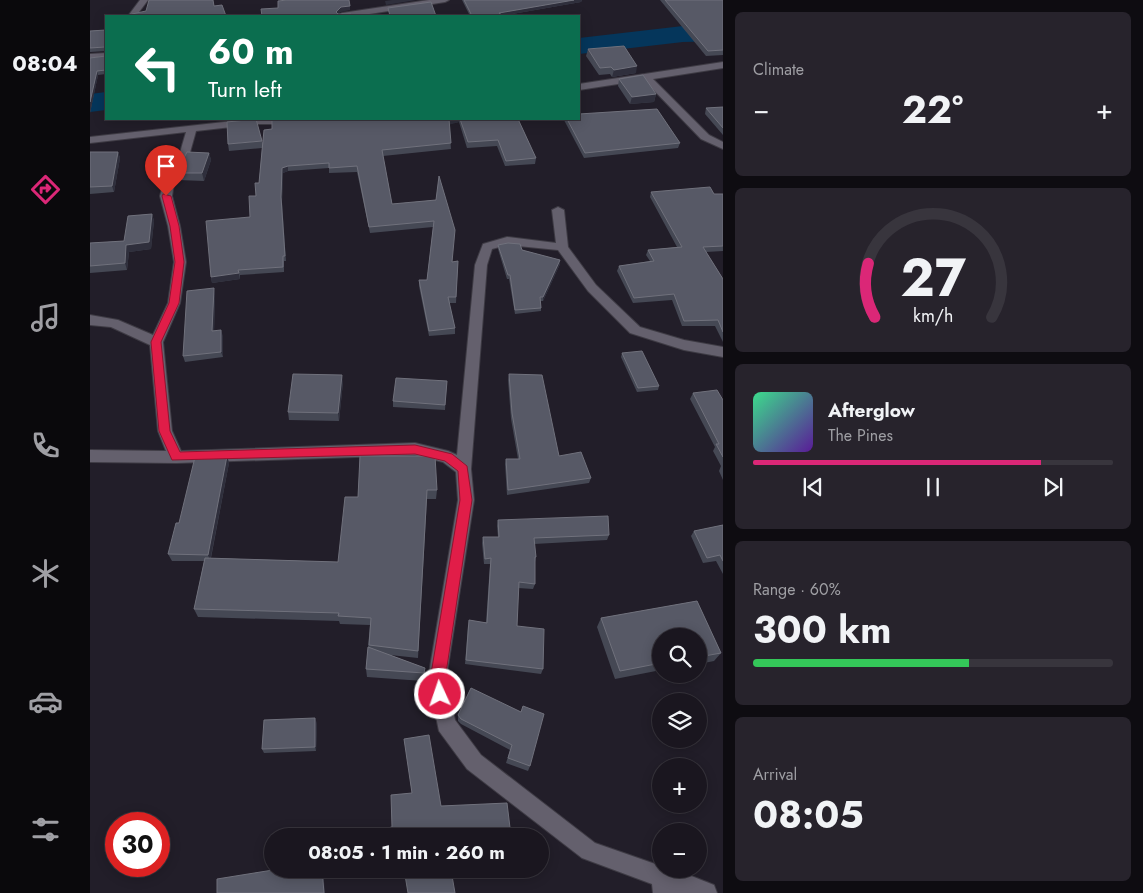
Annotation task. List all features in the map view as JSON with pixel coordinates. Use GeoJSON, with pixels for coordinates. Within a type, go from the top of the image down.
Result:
{"type":"FeatureCollection","features":[{"type":"Feature","properties":{"kind":"street"},"geometry":{"type":"LineString","coordinates":[[133,15],[144,0]]}},
{"type":"Feature","properties":{"kind":"street"},"geometry":{"type":"LineString","coordinates":[[384,0],[388,9]]}},
{"type":"Feature","properties":{"kind":"street"},"geometry":{"type":"LineString","coordinates":[[349,15],[445,0]]}},
{"type":"Feature","properties":{"kind":"street"},"geometry":{"type":"LineString","coordinates":[[90,57],[105,56]]}},
{"type":"Feature","properties":{"kind":"street"},"geometry":{"type":"LineString","coordinates":[[580,87],[723,65]]}},
{"type":"Feature","properties":{"kind":"street"},"geometry":{"type":"LineString","coordinates":[[646,77],[705,137],[723,146]]}},
{"type":"Feature","properties":{"kind":"street"},"geometry":{"type":"LineString","coordinates":[[90,140],[258,120],[301,121]]}},
{"type":"Feature","properties":{"kind":"street"},"geometry":{"type":"LineString","coordinates":[[176,457],[165,431],[156,342],[174,303],[180,262],[174,226],[166,196],[170,177],[184,156],[192,128]]}},
{"type":"Feature","properties":{"kind":"street"},"geometry":{"type":"LineString","coordinates":[[558,210],[562,248],[592,288],[635,330],[684,345],[723,352]]}},
{"type":"Feature","properties":{"kind":"street"},"geometry":{"type":"LineString","coordinates":[[562,248],[507,241],[486,247],[481,265],[463,469],[466,500],[438,680],[446,724],[474,762],[589,851],[663,885],[706,893]]}},
{"type":"Feature","properties":{"kind":"street"},"geometry":{"type":"LineString","coordinates":[[90,320],[113,323],[156,342]]}},
{"type":"Feature","properties":{"kind":"street"},"geometry":{"type":"LineString","coordinates":[[90,456],[176,457],[415,449],[448,457],[463,469]]}},
{"type":"Feature","properties":{"kind":"building"},"geometry":{"type":"Polygon","coordinates":[[[149,0],[213,0],[214,6],[222,5],[226,15],[132,15],[146,11],[149,0]]]}},
{"type":"Feature","properties":{"kind":"building"},"geometry":{"type":"Polygon","coordinates":[[[349,0],[350,6],[341,7],[336,12],[338,14],[352,15],[262,15],[261,9],[278,8],[278,1],[349,0]]]}},
{"type":"Feature","properties":{"kind":"building"},"geometry":{"type":"Polygon","coordinates":[[[464,0],[574,0],[499,13],[502,15],[472,15],[464,0]]]}},
{"type":"Feature","properties":{"kind":"building"},"geometry":{"type":"Polygon","coordinates":[[[665,0],[723,0],[723,50],[708,51],[665,0]]]}},
{"type":"Feature","properties":{"kind":"building"},"geometry":{"type":"Polygon","coordinates":[[[431,2],[436,15],[390,15],[388,8],[431,2]]]}},
{"type":"Feature","properties":{"kind":"building"},"geometry":{"type":"Polygon","coordinates":[[[105,30],[105,47],[90,48],[90,31],[105,30]]]}},
{"type":"Feature","properties":{"kind":"building"},"geometry":{"type":"Polygon","coordinates":[[[624,46],[637,66],[614,70],[611,67],[600,68],[588,49],[624,46]]]}},
{"type":"Feature","properties":{"kind":"building"},"geometry":{"type":"Polygon","coordinates":[[[105,56],[105,70],[97,71],[90,102],[90,58],[105,56]]]}},
{"type":"Feature","properties":{"kind":"building"},"geometry":{"type":"Polygon","coordinates":[[[643,75],[656,94],[632,97],[619,79],[643,75]]]}},
{"type":"Feature","properties":{"kind":"building"},"geometry":{"type":"Polygon","coordinates":[[[723,107],[723,128],[706,108],[723,107]]]}},
{"type":"Feature","properties":{"kind":"building"},"geometry":{"type":"Polygon","coordinates":[[[657,109],[680,143],[585,153],[568,120],[580,120],[580,114],[657,109]]]}},
{"type":"Feature","properties":{"kind":"building"},"geometry":{"type":"Polygon","coordinates":[[[256,120],[262,141],[228,144],[227,122],[256,120]]]}},
{"type":"Feature","properties":{"kind":"building"},"geometry":{"type":"Polygon","coordinates":[[[272,120],[449,120],[451,143],[382,150],[392,204],[436,200],[439,176],[455,230],[452,262],[458,261],[456,297],[448,297],[455,328],[429,331],[419,280],[427,280],[434,221],[369,227],[357,166],[329,168],[329,163],[282,168],[281,197],[285,256],[283,256],[283,267],[238,270],[239,273],[211,277],[206,221],[250,217],[249,196],[256,196],[255,183],[259,183],[264,130],[272,129],[272,120]]]}},
{"type":"Feature","properties":{"kind":"building"},"geometry":{"type":"Polygon","coordinates":[[[460,120],[518,120],[536,158],[506,161],[498,140],[468,142],[460,120]]]}},
{"type":"Feature","properties":{"kind":"building"},"geometry":{"type":"Polygon","coordinates":[[[90,152],[118,152],[112,186],[90,187],[90,152]]]}},
{"type":"Feature","properties":{"kind":"building"},"geometry":{"type":"Polygon","coordinates":[[[187,152],[209,153],[202,173],[176,173],[187,152]]]}},
{"type":"Feature","properties":{"kind":"building"},"geometry":{"type":"Polygon","coordinates":[[[710,187],[714,194],[723,194],[723,246],[703,247],[723,279],[723,332],[718,320],[684,321],[674,294],[634,298],[619,266],[654,261],[648,250],[682,247],[651,192],[710,187]]]}},
{"type":"Feature","properties":{"kind":"building"},"geometry":{"type":"Polygon","coordinates":[[[152,214],[149,242],[126,245],[125,263],[90,266],[90,243],[124,241],[128,216],[152,214]]]}},
{"type":"Feature","properties":{"kind":"building"},"geometry":{"type":"Polygon","coordinates":[[[508,243],[520,244],[522,250],[560,260],[543,297],[540,297],[541,308],[515,310],[510,275],[508,275],[498,245],[508,243]]]}},
{"type":"Feature","properties":{"kind":"building"},"geometry":{"type":"Polygon","coordinates":[[[214,288],[212,331],[221,330],[221,352],[183,356],[187,291],[214,288]]]}},
{"type":"Feature","properties":{"kind":"building"},"geometry":{"type":"Polygon","coordinates":[[[642,351],[659,386],[638,388],[622,353],[642,351]]]}},
{"type":"Feature","properties":{"kind":"building"},"geometry":{"type":"Polygon","coordinates":[[[293,374],[342,375],[338,413],[288,412],[293,374]]]}},
{"type":"Feature","properties":{"kind":"building"},"geometry":{"type":"Polygon","coordinates":[[[509,374],[542,375],[559,456],[581,452],[591,478],[508,490],[506,459],[520,459],[512,413],[509,374]]]}},
{"type":"Feature","properties":{"kind":"building"},"geometry":{"type":"Polygon","coordinates":[[[396,378],[447,381],[445,405],[393,401],[396,378]]]}},
{"type":"Feature","properties":{"kind":"building"},"geometry":{"type":"Polygon","coordinates":[[[717,390],[723,400],[723,457],[716,444],[719,444],[693,393],[717,390]]]}},
{"type":"Feature","properties":{"kind":"building"},"geometry":{"type":"Polygon","coordinates":[[[227,456],[208,555],[168,554],[176,523],[179,523],[195,457],[227,456]]]}},
{"type":"Feature","properties":{"kind":"building"},"geometry":{"type":"Polygon","coordinates":[[[360,456],[435,456],[437,490],[427,490],[418,651],[369,645],[371,618],[338,616],[339,613],[194,609],[205,558],[338,562],[345,497],[358,497],[360,456]]]}},
{"type":"Feature","properties":{"kind":"building"},"geometry":{"type":"Polygon","coordinates":[[[608,516],[609,535],[534,538],[536,557],[535,584],[519,582],[517,626],[544,629],[543,669],[466,660],[469,620],[487,623],[491,558],[485,559],[483,537],[499,537],[498,520],[608,516]]]}},
{"type":"Feature","properties":{"kind":"building"},"geometry":{"type":"Polygon","coordinates":[[[723,525],[723,561],[720,555],[707,558],[694,531],[723,525]]]}},
{"type":"Feature","properties":{"kind":"building"},"geometry":{"type":"Polygon","coordinates":[[[697,601],[721,653],[707,656],[707,628],[652,628],[652,665],[620,671],[601,618],[697,601]]]}},
{"type":"Feature","properties":{"kind":"building"},"geometry":{"type":"Polygon","coordinates":[[[368,647],[425,668],[424,673],[366,669],[368,647]]]}},
{"type":"Feature","properties":{"kind":"building"},"geometry":{"type":"Polygon","coordinates":[[[471,688],[521,712],[523,706],[544,714],[530,766],[508,758],[512,745],[461,719],[458,715],[471,688]]]}},
{"type":"Feature","properties":{"kind":"building"},"geometry":{"type":"Polygon","coordinates":[[[315,718],[315,747],[262,749],[264,720],[315,718]]]}},
{"type":"Feature","properties":{"kind":"building"},"geometry":{"type":"Polygon","coordinates":[[[429,735],[441,806],[507,803],[510,828],[387,828],[392,827],[391,795],[412,793],[404,739],[429,735]]]}},
{"type":"Feature","properties":{"kind":"building"},"geometry":{"type":"Polygon","coordinates":[[[264,871],[264,878],[323,878],[324,893],[217,893],[217,879],[264,871]]]}},
{"type":"Feature","properties":{"kind":"building"},"geometry":{"type":"Polygon","coordinates":[[[406,878],[452,878],[455,893],[408,893],[406,878]]]}},
{"type":"Feature","properties":{"kind":"waterway"},"geometry":{"type":"LineString","coordinates":[[580,46],[683,34],[723,33]]}},
{"type":"Feature","properties":{"kind":"waterway"},"geometry":{"type":"LineString","coordinates":[[90,103],[105,101]]}},
{"type":"Feature","properties":{"kind":"route"},"geometry":{"type":"LineString","coordinates":[[166,196],[174,226],[180,262],[174,303],[156,342],[165,431],[176,457],[415,449],[448,457],[463,469],[466,500],[438,680],[440,694]]}}]}
